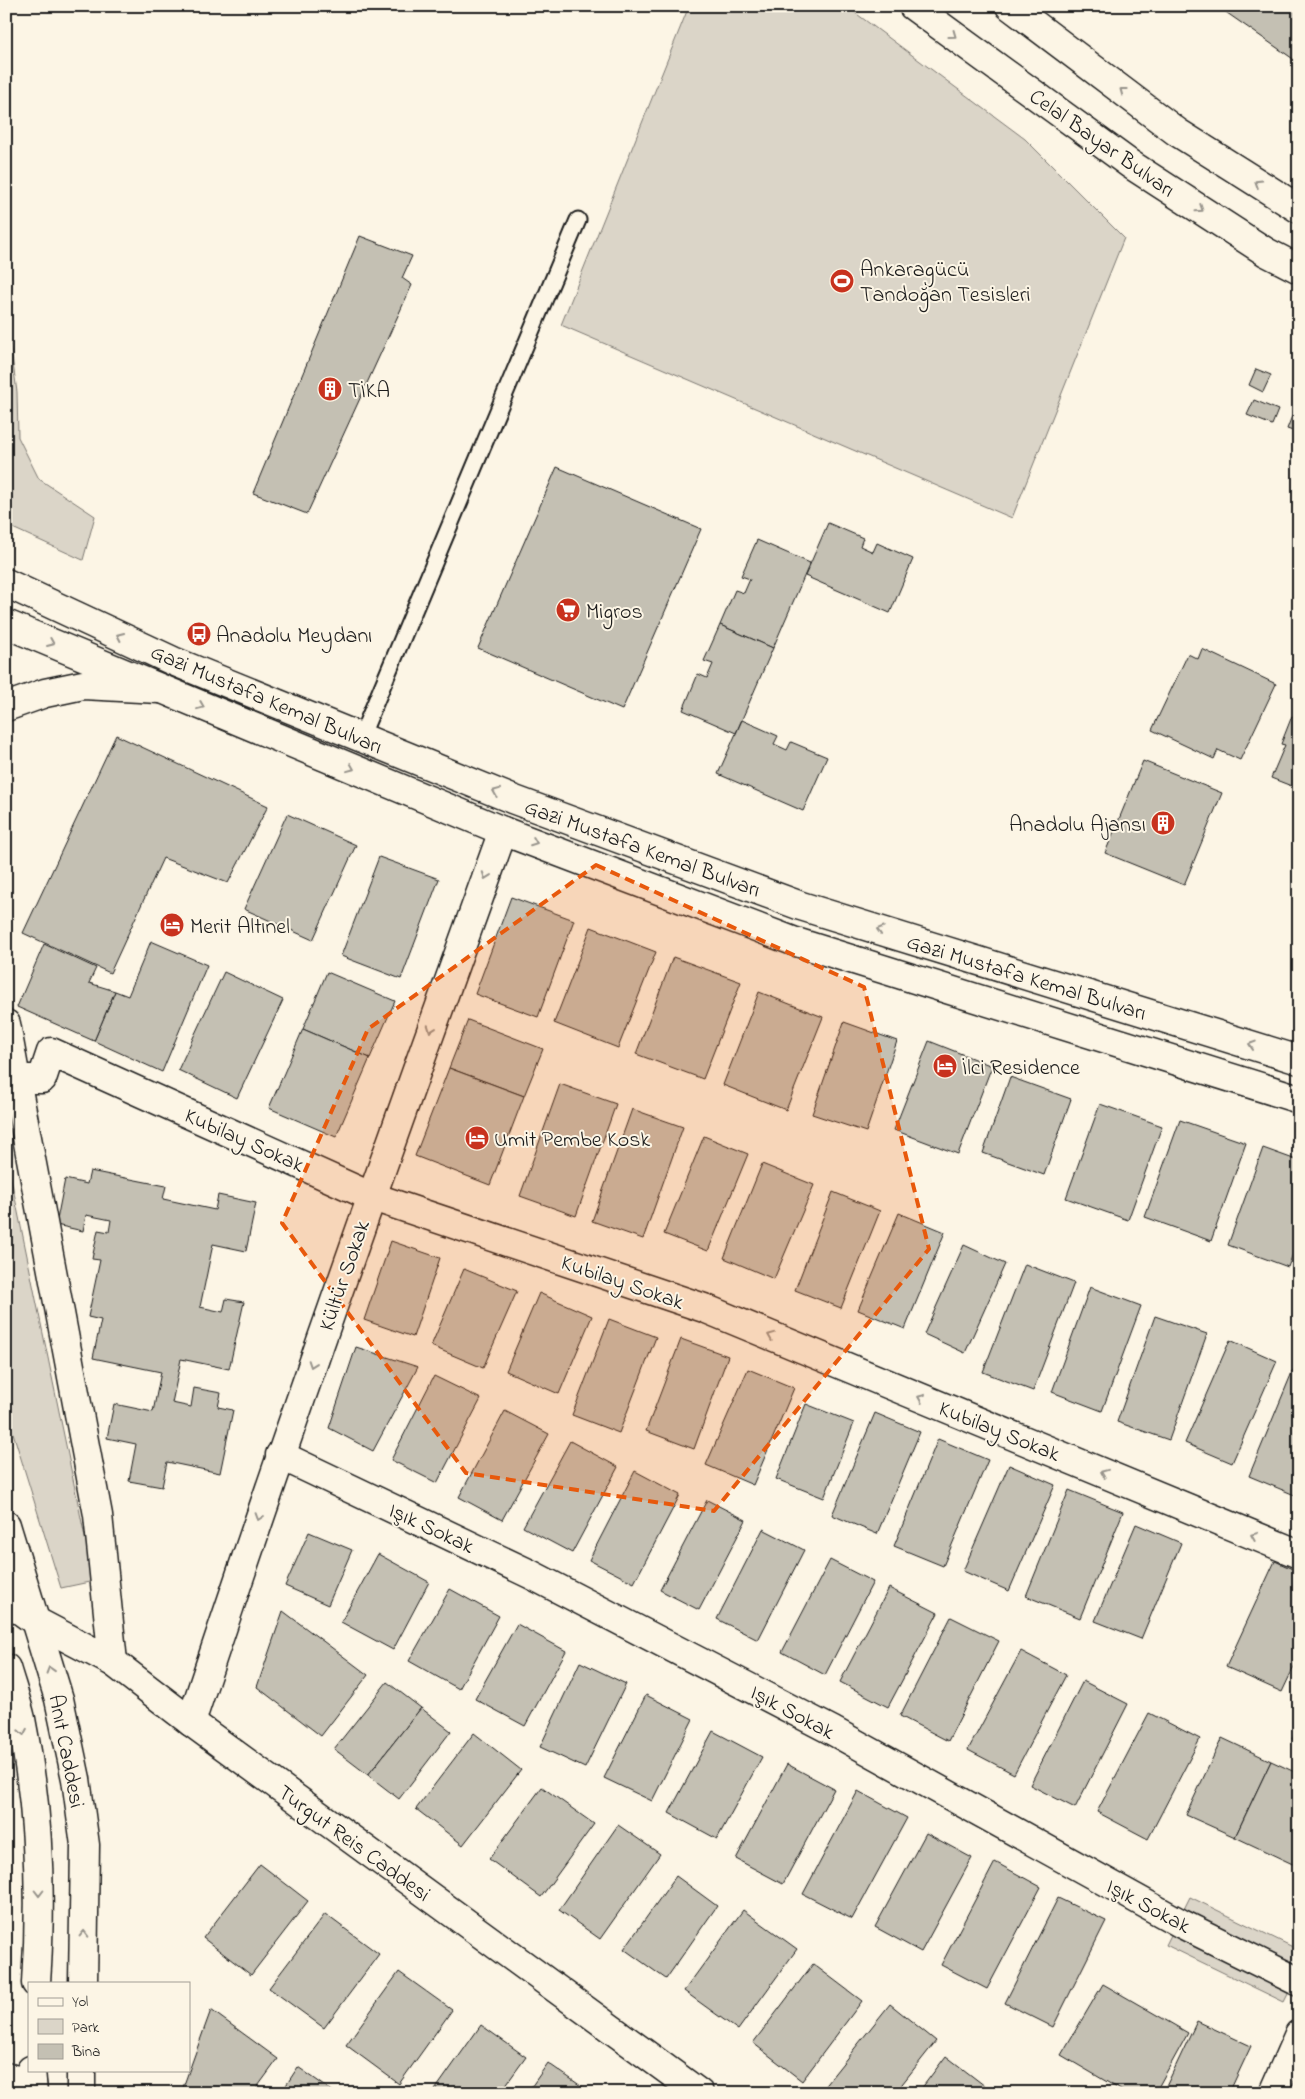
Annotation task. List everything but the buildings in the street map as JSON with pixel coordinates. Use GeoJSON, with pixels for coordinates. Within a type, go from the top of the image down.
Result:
{"type":"FeatureCollection","features":[{"type":"Feature","properties":{"kind":"street","name":"Celal Bayar Bulvarı"},"geometry":{"type":"LineString","coordinates":[[914,6],[1130,164],[1266,252],[1299,269]]}},
{"type":"Feature","properties":{"kind":"street"},"geometry":{"type":"LineString","coordinates":[[1010,6],[1177,132],[1299,209]]}},
{"type":"Feature","properties":{"kind":"street","name":"Gazi Mustafa Kemal Bulvarı"},"geometry":{"type":"LineString","coordinates":[[6,583],[173,660],[361,737],[512,798],[801,906],[1299,1060]]}},
{"type":"Feature","properties":{"kind":"street","name":"Gazi Mustafa Kemal Bulvarı"},"geometry":{"type":"LineString","coordinates":[[6,624],[503,831],[793,941],[1299,1099]]}},
{"type":"Feature","properties":{"kind":"street"},"geometry":{"type":"LineString","coordinates":[[6,707],[45,694],[83,685],[160,689]]}},
{"type":"Feature","properties":{"kind":"street","name":"Kültür Sokak"},"geometry":{"type":"LineString","coordinates":[[190,1722],[370,1196],[503,831]]}},
{"type":"Feature","properties":{"kind":"street"},"geometry":{"type":"LineString","coordinates":[[6,1024],[98,1515],[113,1662]]}},
{"type":"Feature","properties":{"kind":"street","name":"Kubilay Sokak"},"geometry":{"type":"LineString","coordinates":[[16,1079],[42,1080],[51,1052],[370,1196],[704,1308],[1299,1554]]}},
{"type":"Feature","properties":{"kind":"street","name":"Işık Sokak"},"geometry":{"type":"LineString","coordinates":[[280,1455],[530,1574],[833,1731],[1182,1924],[1299,1982]]}},
{"type":"Feature","properties":{"kind":"street","name":"Anıt Caddesi"},"geometry":{"type":"LineString","coordinates":[[6,1525],[59,1699],[76,1779],[85,1846],[83,1982]]}},
{"type":"Feature","properties":{"kind":"street","name":"Turgut Reis Caddesi"},"geometry":{"type":"LineString","coordinates":[[6,1600],[35,1621],[113,1662],[190,1722],[699,2093]]}},
{"type":"Feature","properties":{"kind":"street","name":"Anıt Caddesi"},"geometry":{"type":"LineString","coordinates":[[6,1668],[20,1718],[30,1774],[39,1856],[39,1935],[36,1982]]}},
{"type":"Feature","properties":{"kind":"street"},"geometry":{"type":"LineString","coordinates":[[1273,2093],[1299,2034]]}},
{"type":"Feature","properties":{"kind":"street"},"geometry":{"type":"LineString","coordinates":[[81,2093],[82,2072]]}},
{"type":"Feature","properties":{"kind":"lane"},"geometry":{"type":"LineString","coordinates":[[361,737],[578,220]]}},
{"type":"Feature","properties":{"kind":"highlighted area"},"geometry":{"type":"Polygon","coordinates":[[[596,865],[864,987],[929,1249],[714,1511],[466,1473],[282,1223],[368,1029],[596,865]]]}},
{"type":"Feature","properties":{"kind":"green space","name":"Ankaragücü Tandoğan Tesisleri"},"geometry":{"type":"Polygon","coordinates":[[[689,6],[846,6],[1025,139],[1124,238],[1012,518],[561,325],[689,6]]]}},
{"type":"Feature","properties":{"kind":"green space"},"geometry":{"type":"Polygon","coordinates":[[[6,313],[17,392],[18,437],[39,479],[95,516],[83,560],[6,525],[6,313]]]}},
{"type":"Feature","properties":{"kind":"green space"},"geometry":{"type":"Polygon","coordinates":[[[6,1154],[94,1581],[61,1588],[6,1410],[6,1154]]]}},
{"type":"Feature","properties":{"kind":"green space"},"geometry":{"type":"Polygon","coordinates":[[[1190,1897],[1299,1950],[1299,1972],[1284,2002],[1166,1945],[1190,1897]]]}},
{"type":"Feature","properties":{"kind":"place","name":"Ankaragücü Tandoğan Tesisleri"},"geometry":{"type":"Point","coordinates":[842,281]}},
{"type":"Feature","properties":{"kind":"place","name":"TİKA"},"geometry":{"type":"Point","coordinates":[330,389]}},
{"type":"Feature","properties":{"kind":"place","name":"Migros"},"geometry":{"type":"Point","coordinates":[568,610]}},
{"type":"Feature","properties":{"kind":"place","name":"Anadolu Meydanı"},"geometry":{"type":"Point","coordinates":[199,634]}},
{"type":"Feature","properties":{"kind":"place","name":"Anadolu Ajansı"},"geometry":{"type":"Point","coordinates":[1163,823]}},
{"type":"Feature","properties":{"kind":"place","name":"Merit Altınel"},"geometry":{"type":"Point","coordinates":[172,925]}},
{"type":"Feature","properties":{"kind":"place","name":"İlci Residence"},"geometry":{"type":"Point","coordinates":[945,1066]}},
{"type":"Feature","properties":{"kind":"place","name":"Umit Pembe Kosk"},"geometry":{"type":"Point","coordinates":[477,1138]}}]}
